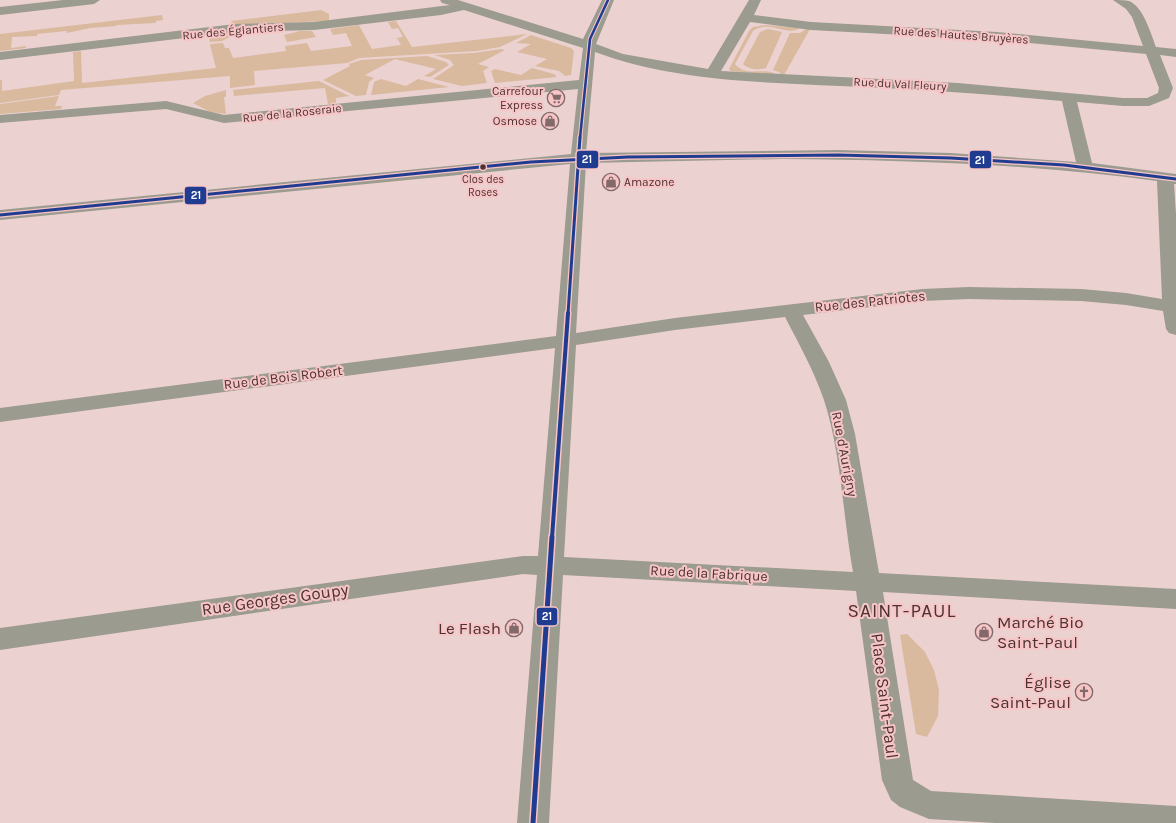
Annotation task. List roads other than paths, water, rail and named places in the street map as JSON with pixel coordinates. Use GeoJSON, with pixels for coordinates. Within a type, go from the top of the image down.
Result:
{"type":"FeatureCollection","features":[{"type":"Feature","properties":{"kind":"street"},"geometry":{"type":"LineString","coordinates":[[0,11],[93,0]]}},
{"type":"Feature","properties":{"kind":"street","name":"Rue du Val Fleury"},"geometry":{"type":"LineString","coordinates":[[446,0],[588,46],[647,63],[712,74],[771,80],[958,87],[1069,98],[1139,102],[1162,98],[1166,92],[1166,88],[1150,50]]}},
{"type":"Feature","properties":{"kind":"street"},"geometry":{"type":"LineString","coordinates":[[533,823],[578,159],[588,46],[591,34],[608,0]]}},
{"type":"Feature","properties":{"kind":"street"},"geometry":{"type":"LineString","coordinates":[[712,74],[746,18],[755,0]]}},
{"type":"Feature","properties":{"kind":"street"},"geometry":{"type":"LineString","coordinates":[[1119,0],[1130,6],[1138,17],[1150,50]]}},
{"type":"Feature","properties":{"kind":"street","name":"Rue des Églantiers"},"geometry":{"type":"LineString","coordinates":[[0,56],[235,28],[314,26],[441,11],[465,6]]}},
{"type":"Feature","properties":{"kind":"street","name":"Rue des Hautes Bruyères"},"geometry":{"type":"LineString","coordinates":[[746,18],[810,26],[997,36],[1176,53]]}},
{"type":"Feature","properties":{"kind":"street","name":"Rue de la Roseraie"},"geometry":{"type":"LineString","coordinates":[[0,118],[166,105],[187,109],[213,118],[224,119],[585,84]]}},
{"type":"Feature","properties":{"kind":"street"},"geometry":{"type":"LineString","coordinates":[[1069,98],[1085,167]]}},
{"type":"Feature","properties":{"kind":"street"},"geometry":{"type":"LineString","coordinates":[[0,215],[531,162],[578,159],[742,155],[877,155],[1085,167],[1170,178],[1166,186],[1176,329]]}},
{"type":"Feature","properties":{"kind":"street","name":"Rue des Patriotes"},"geometry":{"type":"LineString","coordinates":[[566,340],[791,310],[922,295],[969,292],[1081,295],[1126,299],[1174,306]]}},
{"type":"Feature","properties":{"kind":"street","name":"Rue d'Aurigny"},"geometry":{"type":"LineString","coordinates":[[791,310],[819,362],[835,400],[844,434],[868,582]]}},
{"type":"Feature","properties":{"kind":"street","name":"Rue de Bois Robert"},"geometry":{"type":"LineString","coordinates":[[0,415],[566,340]]}},
{"type":"Feature","properties":{"kind":"street","name":"Rue Georges Goupy"},"geometry":{"type":"LineString","coordinates":[[0,639],[434,577],[522,566],[550,566]]}},
{"type":"Feature","properties":{"kind":"street","name":"Rue de la Fabrique"},"geometry":{"type":"LineString","coordinates":[[550,566],[868,582]]}},
{"type":"Feature","properties":{"kind":"street"},"geometry":{"type":"LineString","coordinates":[[868,582],[1176,599]]}},
{"type":"Feature","properties":{"kind":"street","name":"Place Saint-Paul"},"geometry":{"type":"LineString","coordinates":[[868,582],[875,620],[896,780],[902,790],[910,797],[930,805],[1176,820]]}},
{"type":"Feature","properties":{"kind":"place","name":"Carrefour Express"},"geometry":{"type":"Point","coordinates":[556,98]}},
{"type":"Feature","properties":{"kind":"place","name":"Osmose"},"geometry":{"type":"Point","coordinates":[550,121]}},
{"type":"Feature","properties":{"kind":"place","name":"Clos des Roses"},"geometry":{"type":"Point","coordinates":[483,167]}},
{"type":"Feature","properties":{"kind":"place","name":"Amazone"},"geometry":{"type":"Point","coordinates":[611,182]}},
{"type":"Feature","properties":{"kind":"place","name":"Le Flash"},"geometry":{"type":"Point","coordinates":[514,628]}},
{"type":"Feature","properties":{"kind":"place","name":"Marché Bio Saint-Paul"},"geometry":{"type":"Point","coordinates":[984,632]}},
{"type":"Feature","properties":{"kind":"place","name":"Église Saint-Paul"},"geometry":{"type":"Point","coordinates":[1084,692]}},
{"type":"Feature","properties":{"kind":"district","name":"SAINT-PAUL"},"geometry":{"type":"Point","coordinates":[902,610]}}]}
